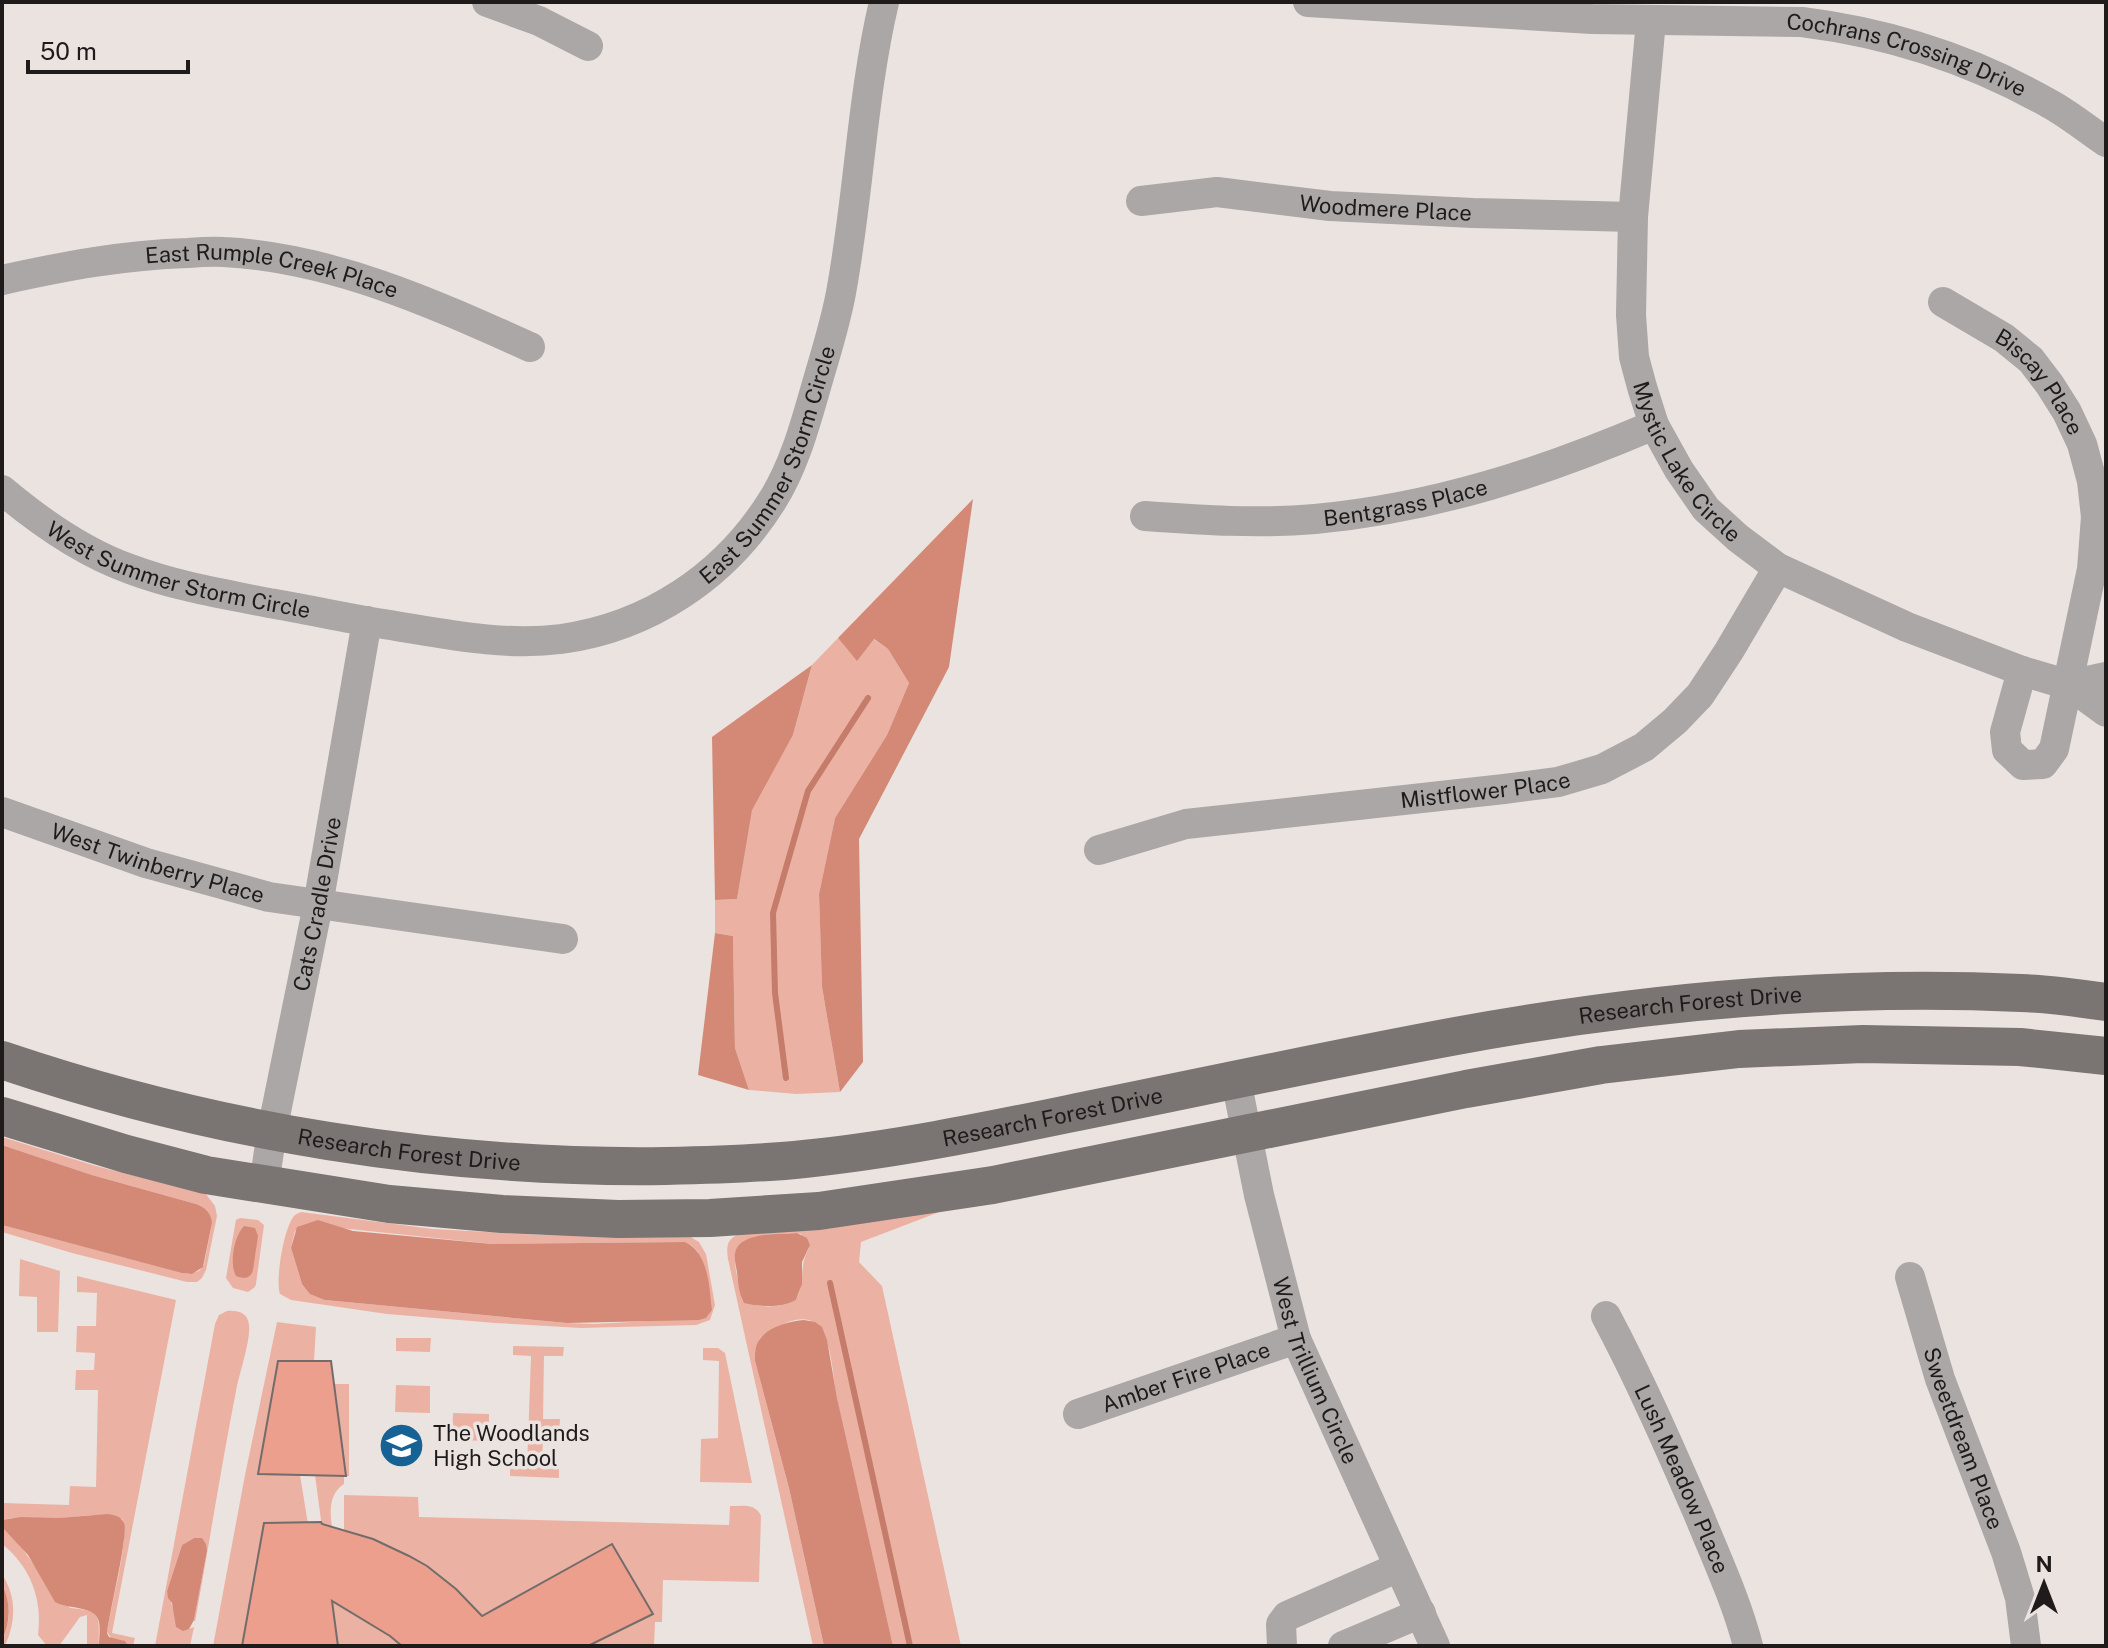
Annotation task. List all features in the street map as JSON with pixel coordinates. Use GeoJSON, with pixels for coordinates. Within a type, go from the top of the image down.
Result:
{"type":"FeatureCollection","features":[{"type":"Feature","properties":{"kind":"main road","name":"Research Forest Drive"},"geometry":{"type":"LineString","coordinates":[[2,1060],[140,1102],[272,1131],[392,1151],[510,1163],[622,1166],[755,1164],[809,1159],[982,1132],[1455,1036],[1585,1014],[1736,998],[1864,991],[2024,993],[2106,1002]]}},
{"type":"Feature","properties":{"kind":"main road"},"geometry":{"type":"LineString","coordinates":[[2,1116],[206,1175],[389,1204],[502,1214],[618,1219],[739,1217],[819,1211],[993,1185],[1466,1089],[1601,1065],[1739,1049],[1863,1044],[2005,1047],[2106,1056]]}},
{"type":"Feature","properties":{"kind":"street"},"geometry":{"type":"LineString","coordinates":[[487,2],[539,21],[588,46]]}},
{"type":"Feature","properties":{"kind":"street","name":"East Summer Storm Circle"},"geometry":{"type":"LineString","coordinates":[[367,621],[517,641],[559,639],[591,633],[625,624],[683,594],[720,564],[749,534],[773,499],[794,457],[831,336],[842,287],[872,65],[884,2]]}},
{"type":"Feature","properties":{"kind":"street","name":"Cochrans Crossing Drive"},"geometry":{"type":"LineString","coordinates":[[1322,3],[1651,21],[1803,12],[1836,26],[1888,37],[1969,64],[2053,106],[2106,142]]}},
{"type":"Feature","properties":{"kind":"street","name":"Mystic Lake Circle"},"geometry":{"type":"LineString","coordinates":[[1651,21],[1633,217],[1631,315],[1634,357],[1642,387],[1654,425],[1679,470],[1706,509],[1778,568],[1907,627],[2022,671],[2069,685],[2106,712]]}},
{"type":"Feature","properties":{"kind":"street","name":"Woodmere Place"},"geometry":{"type":"LineString","coordinates":[[1141,201],[1217,192],[1330,206],[1633,217]]}},
{"type":"Feature","properties":{"kind":"street","name":"East Rumple Creek Place"},"geometry":{"type":"LineString","coordinates":[[2,280],[82,262],[161,254],[223,252],[275,258],[348,273],[431,303],[530,347]]}},
{"type":"Feature","properties":{"kind":"street","name":"Biscay Place"},"geometry":{"type":"LineString","coordinates":[[1943,302],[2004,338],[2031,360],[2062,403],[2082,444],[2092,481],[2096,517],[2092,569],[2054,749],[2043,764],[2023,765],[2007,750],[2005,732],[2022,671]]}},
{"type":"Feature","properties":{"kind":"street","name":"Bentgrass Place"},"geometry":{"type":"LineString","coordinates":[[1145,516],[1224,522],[1315,519],[1406,506],[1497,484],[1583,455],[1654,425]]}},
{"type":"Feature","properties":{"kind":"street","name":"West Summer Storm Circle"},"geometry":{"type":"LineString","coordinates":[[2,490],[58,532],[128,569],[177,584],[367,621]]}},
{"type":"Feature","properties":{"kind":"street","name":"Mistflower Place"},"geometry":{"type":"LineString","coordinates":[[1099,850],[1186,824],[1558,782],[1602,769],[1644,747],[1700,695],[1778,568]]}},
{"type":"Feature","properties":{"kind":"street","name":"Cats Cradle Drive"},"geometry":{"type":"LineString","coordinates":[[264,1185],[318,905],[367,621]]}},
{"type":"Feature","properties":{"kind":"street","name":"Mystic Lake Circle"},"geometry":{"type":"LineString","coordinates":[[2069,685],[2106,677]]}},
{"type":"Feature","properties":{"kind":"street","name":"West Twinberry Place"},"geometry":{"type":"LineString","coordinates":[[2,812],[146,863],[269,897],[563,939]]}},
{"type":"Feature","properties":{"kind":"street","name":"West Trillium Circle"},"geometry":{"type":"LineString","coordinates":[[1236,1080],[1259,1195],[1296,1339],[1435,1646]]}},
{"type":"Feature","properties":{"kind":"street","name":"Sweetdream Place"},"geometry":{"type":"LineString","coordinates":[[1910,1277],[1940,1379],[2006,1552],[2020,1598],[2026,1646]]}},
{"type":"Feature","properties":{"kind":"street","name":"Lush Meadow Place"},"geometry":{"type":"LineString","coordinates":[[1606,1316],[1635,1370],[1681,1472],[1748,1646]]}},
{"type":"Feature","properties":{"kind":"street","name":"Amber Fire Place"},"geometry":{"type":"LineString","coordinates":[[1078,1414],[1296,1339]]}},
{"type":"Feature","properties":{"kind":"street"},"geometry":{"type":"LineString","coordinates":[[1282,1646],[1281,1624],[1287,1616],[1399,1567]]}},
{"type":"Feature","properties":{"kind":"street"},"geometry":{"type":"LineString","coordinates":[[1343,1646],[1421,1613]]}},
{"type":"Feature","properties":{"kind":"shaded area"},"geometry":{"type":"Polygon","coordinates":[[[973,499],[949,667],[859,839],[863,1062],[840,1092],[822,987],[819,894],[835,818],[887,735],[909,683],[888,649],[874,639],[857,661],[838,638],[973,499]]]}},
{"type":"Feature","properties":{"kind":"shaded area"},"geometry":{"type":"Polygon","coordinates":[[[838,638],[857,660],[873,639],[888,649],[909,683],[887,735],[835,818],[819,894],[822,987],[840,1092],[796,1094],[749,1090],[735,1048],[733,936],[715,933],[715,900],[737,899],[751,810],[793,735],[812,665],[838,638]]]}},
{"type":"Feature","properties":{"kind":"shaded area"},"geometry":{"type":"Polygon","coordinates":[[[812,665],[793,735],[752,810],[737,899],[715,900],[712,737],[812,665]]]}},
{"type":"Feature","properties":{"kind":"shaded area"},"geometry":{"type":"Polygon","coordinates":[[[715,933],[733,936],[735,1048],[749,1090],[698,1075],[715,933]]]}},
{"type":"Feature","properties":{"kind":"shaded area"},"geometry":{"type":"Polygon","coordinates":[[[2,1137],[96,1166],[206,1194],[215,1206],[217,1216],[202,1278],[197,1282],[187,1282],[2,1232],[2,1225],[188,1274],[199,1271],[204,1265],[212,1223],[196,1204],[92,1175],[2,1145],[2,1137]]]}},
{"type":"Feature","properties":{"kind":"shaded area"},"geometry":{"type":"Polygon","coordinates":[[[2,1145],[202,1207],[209,1213],[212,1223],[203,1267],[192,1274],[182,1273],[2,1225],[2,1145]]]}},
{"type":"Feature","properties":{"kind":"shaded area"},"geometry":{"type":"Polygon","coordinates":[[[942,1211],[861,1242],[859,1262],[882,1286],[961,1646],[893,1646],[849,1457],[828,1346],[821,1329],[810,1320],[802,1319],[787,1322],[760,1338],[755,1361],[789,1488],[824,1646],[813,1646],[728,1259],[728,1243],[740,1234],[942,1211]],[[801,1234],[760,1236],[738,1247],[735,1266],[742,1300],[769,1306],[796,1300],[809,1248],[801,1234]]]}},
{"type":"Feature","properties":{"kind":"shaded area"},"geometry":{"type":"Polygon","coordinates":[[[300,1212],[433,1229],[541,1235],[689,1236],[699,1242],[706,1254],[715,1305],[710,1320],[696,1325],[581,1328],[387,1314],[291,1300],[280,1294],[280,1266],[287,1230],[300,1212]],[[340,1228],[295,1231],[291,1248],[302,1284],[325,1300],[567,1323],[706,1318],[698,1252],[685,1242],[492,1244],[340,1228]]]}},
{"type":"Feature","properties":{"kind":"shaded area"},"geometry":{"type":"Polygon","coordinates":[[[236,1220],[258,1220],[264,1225],[256,1284],[248,1292],[233,1288],[226,1278],[236,1220]]]}},
{"type":"Feature","properties":{"kind":"shaded area"},"geometry":{"type":"Polygon","coordinates":[[[318,1220],[353,1231],[492,1244],[685,1242],[693,1247],[703,1262],[712,1310],[706,1318],[699,1320],[567,1323],[325,1300],[310,1294],[302,1284],[291,1248],[297,1227],[318,1220]]]}},
{"type":"Feature","properties":{"kind":"shaded area"},"geometry":{"type":"Polygon","coordinates":[[[244,1226],[255,1228],[258,1236],[253,1270],[249,1277],[244,1278],[236,1276],[233,1257],[235,1243],[244,1226]]]}},
{"type":"Feature","properties":{"kind":"shaded area"},"geometry":{"type":"Polygon","coordinates":[[[797,1233],[807,1238],[810,1245],[802,1262],[802,1284],[796,1300],[771,1306],[744,1303],[735,1260],[738,1246],[761,1236],[797,1233]]]}},
{"type":"Feature","properties":{"kind":"shaded area"},"geometry":{"type":"Polygon","coordinates":[[[20,1259],[60,1271],[58,1332],[37,1332],[37,1297],[19,1296],[20,1259]]]}},
{"type":"Feature","properties":{"kind":"shaded area"},"geometry":{"type":"Polygon","coordinates":[[[77,1276],[176,1300],[112,1633],[135,1638],[133,1646],[112,1639],[107,1632],[124,1540],[122,1519],[99,1515],[2,1520],[2,1503],[69,1505],[70,1486],[96,1487],[98,1390],[75,1390],[76,1370],[94,1370],[95,1353],[76,1352],[77,1326],[96,1326],[97,1293],[77,1292],[77,1276]]]}},
{"type":"Feature","properties":{"kind":"shaded area"},"geometry":{"type":"Polygon","coordinates":[[[227,1311],[244,1315],[249,1331],[195,1622],[207,1551],[194,1538],[182,1545],[167,1591],[174,1611],[189,1629],[194,1627],[190,1646],[155,1646],[215,1324],[219,1315],[227,1311]]]}},
{"type":"Feature","properties":{"kind":"shaded area"},"geometry":{"type":"Polygon","coordinates":[[[804,1320],[822,1327],[827,1340],[837,1398],[893,1646],[824,1646],[789,1488],[755,1361],[757,1344],[766,1332],[785,1323],[804,1320]]]}},
{"type":"Feature","properties":{"kind":"shaded area"},"geometry":{"type":"Polygon","coordinates":[[[277,1322],[316,1327],[314,1361],[278,1361],[258,1473],[300,1475],[308,1524],[264,1523],[242,1646],[213,1646],[245,1475],[277,1322]]]}},
{"type":"Feature","properties":{"kind":"shaded area"},"geometry":{"type":"Polygon","coordinates":[[[396,1338],[431,1338],[430,1352],[396,1351],[396,1338]]]}},
{"type":"Feature","properties":{"kind":"shaded area"},"geometry":{"type":"Polygon","coordinates":[[[513,1346],[564,1347],[563,1356],[544,1356],[543,1419],[560,1419],[559,1434],[543,1434],[542,1469],[559,1469],[559,1478],[510,1476],[510,1469],[527,1469],[531,1356],[513,1355],[513,1346]]]}},
{"type":"Feature","properties":{"kind":"shaded area"},"geometry":{"type":"Polygon","coordinates":[[[703,1348],[718,1348],[725,1353],[752,1483],[700,1482],[701,1439],[718,1438],[719,1361],[703,1360],[703,1348]]]}},
{"type":"Feature","properties":{"kind":"shaded area"},"geometry":{"type":"Polygon","coordinates":[[[334,1384],[349,1384],[349,1476],[346,1476],[334,1384]]]}},
{"type":"Feature","properties":{"kind":"shaded area"},"geometry":{"type":"Polygon","coordinates":[[[396,1385],[430,1386],[430,1413],[395,1412],[396,1385]]]}},
{"type":"Feature","properties":{"kind":"shaded area"},"geometry":{"type":"Polygon","coordinates":[[[453,1413],[489,1414],[489,1441],[452,1440],[453,1413]]]}},
{"type":"Feature","properties":{"kind":"shaded area"},"geometry":{"type":"Polygon","coordinates":[[[315,1475],[344,1476],[344,1484],[337,1491],[331,1509],[339,1561],[326,1558],[315,1475]]]}},
{"type":"Feature","properties":{"kind":"shaded area"},"geometry":{"type":"Polygon","coordinates":[[[344,1495],[418,1497],[419,1517],[729,1525],[730,1506],[748,1506],[756,1509],[761,1516],[759,1582],[663,1580],[662,1622],[655,1622],[654,1646],[588,1646],[653,1614],[612,1544],[500,1606],[489,1625],[459,1593],[424,1566],[386,1545],[344,1530],[344,1495]]]}},
{"type":"Feature","properties":{"kind":"shaded area"},"geometry":{"type":"Polygon","coordinates":[[[108,1514],[121,1519],[125,1530],[107,1633],[109,1637],[125,1641],[128,1646],[99,1646],[99,1625],[95,1615],[55,1602],[28,1555],[2,1527],[2,1520],[21,1517],[108,1514]]]}},
{"type":"Feature","properties":{"kind":"shaded area"},"geometry":{"type":"Polygon","coordinates":[[[2,1527],[70,1608],[94,1613],[99,1628],[99,1646],[87,1646],[87,1615],[80,1617],[59,1646],[47,1646],[38,1635],[38,1609],[32,1584],[20,1562],[2,1544],[2,1527]]]}},
{"type":"Feature","properties":{"kind":"shaded area"},"geometry":{"type":"Polygon","coordinates":[[[194,1538],[202,1538],[207,1551],[194,1620],[189,1629],[183,1631],[176,1627],[167,1591],[182,1545],[194,1538]]]}},
{"type":"Feature","properties":{"kind":"shaded area"},"geometry":{"type":"Polygon","coordinates":[[[2,1574],[13,1610],[5,1646],[2,1646],[9,1613],[2,1574]]]}},
{"type":"Feature","properties":{"kind":"shaded area"},"geometry":{"type":"Polygon","coordinates":[[[328,1575],[344,1580],[344,1609],[358,1609],[358,1617],[402,1646],[338,1646],[328,1575]]]}},
{"type":"Feature","properties":{"kind":"shaded area"},"geometry":{"type":"Polygon","coordinates":[[[2,1584],[9,1612],[2,1640],[2,1584]]]}},
{"type":"Feature","properties":{"kind":"building"},"geometry":{"type":"Polygon","coordinates":[[[278,1361],[331,1361],[346,1476],[258,1474],[278,1361]]]}},
{"type":"Feature","properties":{"kind":"building"},"geometry":{"type":"Polygon","coordinates":[[[321,1522],[373,1539],[427,1566],[456,1589],[482,1616],[612,1544],[653,1614],[588,1646],[402,1646],[332,1601],[338,1646],[242,1646],[264,1523],[321,1522]]]}},
{"type":"Feature","properties":{"kind":"waterway"},"geometry":{"type":"LineString","coordinates":[[786,1078],[775,993],[773,913],[808,791],[868,698]]}},
{"type":"Feature","properties":{"kind":"waterway"},"geometry":{"type":"LineString","coordinates":[[830,1283],[910,1646]]}},
{"type":"Feature","properties":{"kind":"place","name":"The Woodlands High School"},"geometry":{"type":"Point","coordinates":[402,1446]}}]}
